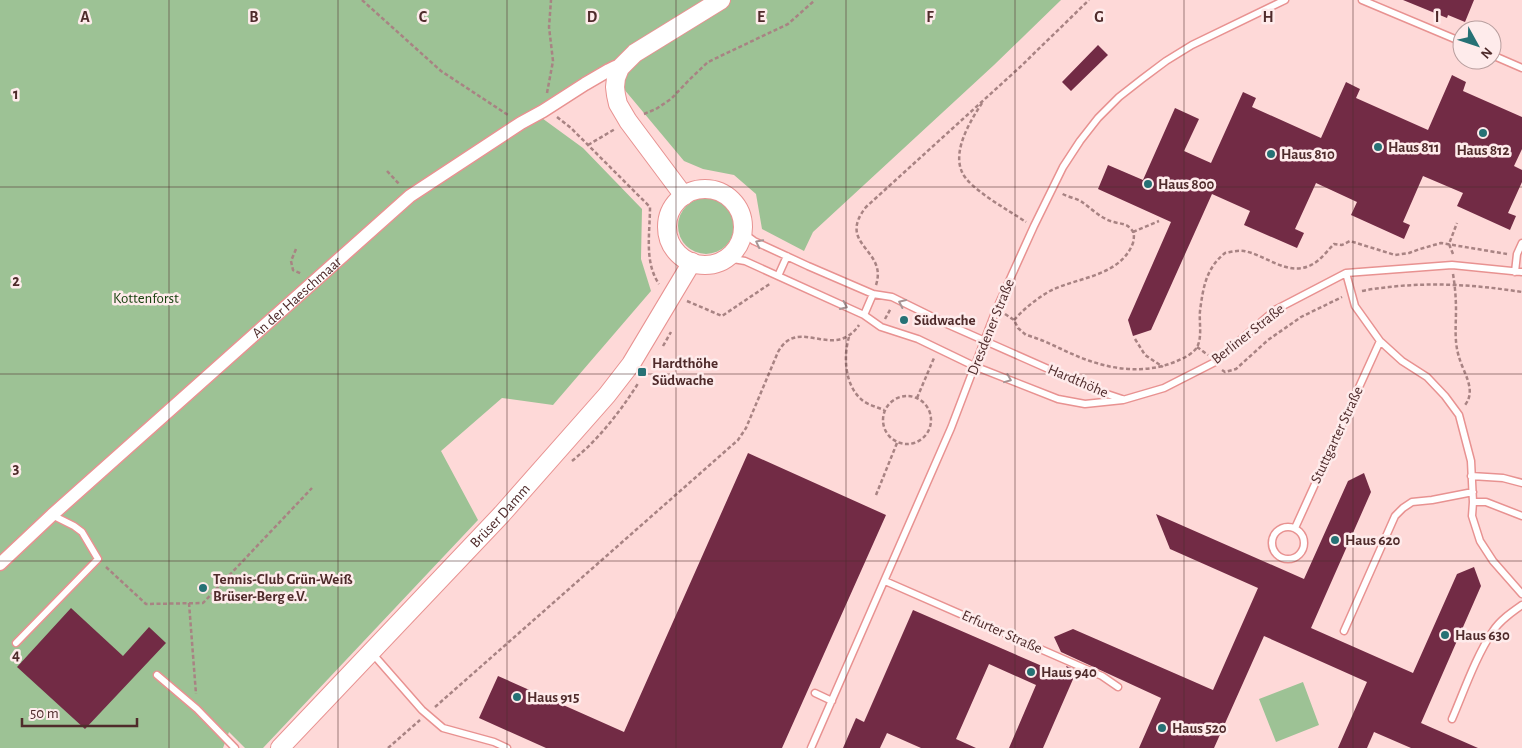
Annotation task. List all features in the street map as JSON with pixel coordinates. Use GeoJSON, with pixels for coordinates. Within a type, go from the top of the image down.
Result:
{"type":"FeatureCollection","features":[{"type":"Feature","properties":{"kind":"street","name":"An der Haeschmaar"},"geometry":{"type":"LineString","coordinates":[[0,564],[52,515],[410,196],[520,124],[609,70],[615,67],[620,68],[635,53],[721,0]]}},
{"type":"Feature","properties":{"kind":"street"},"geometry":{"type":"LineString","coordinates":[[620,68],[615,87],[618,104],[628,122],[684,196]]}},
{"type":"Feature","properties":{"kind":"street"},"geometry":{"type":"LineString","coordinates":[[704,189],[715,190],[726,195],[740,211],[743,233],[738,247],[728,258],[704,265],[692,262],[681,256],[672,245],[668,232],[668,218],[674,206],[684,196],[704,189]]}},
{"type":"Feature","properties":{"kind":"street","name":"Brüser Damm"},"geometry":{"type":"LineString","coordinates":[[280,748],[502,514],[607,396],[631,364],[692,262]]}},
{"type":"Feature","properties":{"kind":"lane","name":"Dresdener Straße"},"geometry":{"type":"LineString","coordinates":[[811,748],[951,428],[996,310],[1063,167],[1098,118],[1119,97],[1166,60],[1192,45],[1285,0]]}},
{"type":"Feature","properties":{"kind":"lane"},"geometry":{"type":"LineString","coordinates":[[1362,0],[1452,38]]}},
{"type":"Feature","properties":{"kind":"lane"},"geometry":{"type":"LineString","coordinates":[[1502,59],[1522,68]]}},
{"type":"Feature","properties":{"kind":"lane","name":"Hardthöhe"},"geometry":{"type":"LineString","coordinates":[[743,233],[754,241],[873,294],[896,299],[1098,391],[1123,400]]}},
{"type":"Feature","properties":{"kind":"lane"},"geometry":{"type":"LineString","coordinates":[[1518,272],[1517,254],[1522,243]]}},
{"type":"Feature","properties":{"kind":"lane"},"geometry":{"type":"LineString","coordinates":[[778,276],[787,256]]}},
{"type":"Feature","properties":{"kind":"lane","name":"Hardthöhe"},"geometry":{"type":"LineString","coordinates":[[728,258],[745,261],[864,315],[881,327],[918,339],[974,366],[1058,399],[1085,404],[1123,400]]}},
{"type":"Feature","properties":{"kind":"lane","name":"Berliner Straße"},"geometry":{"type":"LineString","coordinates":[[1123,400],[1164,388],[1215,362],[1275,310],[1346,273],[1452,265],[1518,272]]}},
{"type":"Feature","properties":{"kind":"lane"},"geometry":{"type":"LineString","coordinates":[[1346,273],[1355,306],[1380,341],[1402,361],[1427,377],[1445,396],[1459,415],[1472,476],[1472,516],[1480,540],[1493,561],[1522,594]]}},
{"type":"Feature","properties":{"kind":"lane"},"geometry":{"type":"LineString","coordinates":[[864,315],[873,294]]}},
{"type":"Feature","properties":{"kind":"lane","name":"Stuttgarter Straße"},"geometry":{"type":"LineString","coordinates":[[1295,528],[1380,341]]}},
{"type":"Feature","properties":{"kind":"lane"},"geometry":{"type":"LineString","coordinates":[[1472,476],[1502,478],[1522,483]]}},
{"type":"Feature","properties":{"kind":"lane"},"geometry":{"type":"LineString","coordinates":[[1344,631],[1391,524],[1402,508],[1412,502],[1472,492]]}},
{"type":"Feature","properties":{"kind":"lane"},"geometry":{"type":"LineString","coordinates":[[1473,502],[1486,502],[1522,516]]}},
{"type":"Feature","properties":{"kind":"lane"},"geometry":{"type":"LineString","coordinates":[[16,643],[98,559],[82,532],[52,515]]}},
{"type":"Feature","properties":{"kind":"lane"},"geometry":{"type":"LineString","coordinates":[[1284,527],[1295,528],[1302,535],[1303,550],[1296,558],[1283,559],[1273,551],[1272,539],[1278,529],[1284,527]]}},
{"type":"Feature","properties":{"kind":"lane","name":"Erfurter Straße"},"geometry":{"type":"LineString","coordinates":[[885,581],[1102,676],[1118,687]]}},
{"type":"Feature","properties":{"kind":"lane"},"geometry":{"type":"LineString","coordinates":[[1452,719],[1494,630],[1509,614],[1522,605]]}},
{"type":"Feature","properties":{"kind":"lane"},"geometry":{"type":"LineString","coordinates":[[371,652],[426,714],[443,728],[494,742],[507,748]]}},
{"type":"Feature","properties":{"kind":"lane"},"geometry":{"type":"LineString","coordinates":[[157,675],[197,709],[235,748]]}},
{"type":"Feature","properties":{"kind":"lane"},"geometry":{"type":"LineString","coordinates":[[815,694],[832,701]]}},
{"type":"Feature","properties":{"kind":"path"},"geometry":{"type":"LineString","coordinates":[[362,0],[441,71],[520,124]]}},
{"type":"Feature","properties":{"kind":"path"},"geometry":{"type":"LineString","coordinates":[[551,0],[549,27],[553,61],[539,113],[557,117],[572,128],[588,145],[628,122],[656,109],[671,99],[708,62],[788,24],[815,0]]}},
{"type":"Feature","properties":{"kind":"path"},"geometry":{"type":"LineString","coordinates":[[873,294],[878,282],[878,269],[857,233],[856,226],[866,207],[1019,68],[1088,0]]}},
{"type":"Feature","properties":{"kind":"path"},"geometry":{"type":"LineString","coordinates":[[984,99],[966,130],[961,145],[959,160],[962,172],[975,189],[1034,226]]}},
{"type":"Feature","properties":{"kind":"path"},"geometry":{"type":"LineString","coordinates":[[387,171],[410,196]]}},
{"type":"Feature","properties":{"kind":"path"},"geometry":{"type":"LineString","coordinates":[[1014,320],[1024,308],[1052,290],[1112,268],[1129,251],[1134,240],[1133,232],[1127,225],[1098,215],[1080,200],[1052,189]]}},
{"type":"Feature","properties":{"kind":"path"},"geometry":{"type":"LineString","coordinates":[[1133,232],[1159,221]]}},
{"type":"Feature","properties":{"kind":"path"},"geometry":{"type":"LineString","coordinates":[[1457,223],[1449,244],[1453,252],[1452,265],[1456,294],[1456,342],[1470,391],[1468,402],[1459,415]]}},
{"type":"Feature","properties":{"kind":"path"},"geometry":{"type":"LineString","coordinates":[[996,310],[1014,320],[1018,328],[1026,335],[1090,361],[1142,370],[1163,367],[1190,354],[1197,347],[1200,337],[1199,320],[1208,273],[1225,253],[1243,251],[1295,269],[1310,266],[1317,262],[1334,244],[1342,245],[1350,241],[1395,255],[1409,253],[1434,245],[1449,244],[1517,254]]}},
{"type":"Feature","properties":{"kind":"path"},"geometry":{"type":"LineString","coordinates":[[296,249],[291,261],[293,270],[314,281]]}},
{"type":"Feature","properties":{"kind":"path"},"geometry":{"type":"LineString","coordinates":[[687,301],[722,316],[772,283],[778,276]]}},
{"type":"Feature","properties":{"kind":"path"},"geometry":{"type":"LineString","coordinates":[[881,327],[896,299]]}},
{"type":"Feature","properties":{"kind":"path"},"geometry":{"type":"LineString","coordinates":[[388,748],[738,440],[746,428],[778,352],[785,342],[799,337],[835,341],[848,337],[855,331],[864,315]]}},
{"type":"Feature","properties":{"kind":"path"},"geometry":{"type":"LineString","coordinates":[[848,337],[846,367],[852,387],[856,394],[865,402],[884,410]]}},
{"type":"Feature","properties":{"kind":"path"},"geometry":{"type":"LineString","coordinates":[[1135,339],[1145,355],[1163,367]]}},
{"type":"Feature","properties":{"kind":"path"},"geometry":{"type":"LineString","coordinates":[[917,398],[938,349]]}},
{"type":"Feature","properties":{"kind":"path"},"geometry":{"type":"LineString","coordinates":[[907,395],[917,398],[924,402],[930,413],[931,422],[929,430],[923,439],[914,444],[897,442],[889,436],[883,427],[884,410],[890,402],[901,396],[907,395]]}},
{"type":"Feature","properties":{"kind":"path"},"geometry":{"type":"LineString","coordinates":[[876,495],[897,442]]}},
{"type":"Feature","properties":{"kind":"path"},"geometry":{"type":"LineString","coordinates":[[98,559],[146,604],[203,603],[312,488]]}},
{"type":"Feature","properties":{"kind":"path"},"geometry":{"type":"LineString","coordinates":[[189,603],[197,709]]}},
{"type":"Feature","properties":{"kind":"green space","name":"Kottenforst"},"geometry":{"type":"Polygon","coordinates":[[[0,0],[1061,0],[994,65],[813,232],[804,251],[762,229],[756,194],[734,175],[703,169],[684,161],[608,70],[535,113],[583,148],[642,209],[641,259],[651,291],[553,405],[502,398],[441,451],[478,520],[263,748],[245,748],[229,732],[223,748],[0,748],[0,0]]]}},
{"type":"Feature","properties":{"kind":"green space"},"geometry":{"type":"Polygon","coordinates":[[[706,198],[717,200],[726,206],[732,215],[734,226],[732,237],[726,246],[717,252],[706,254],[695,252],[686,246],[680,237],[678,226],[680,215],[686,206],[695,200],[706,198]]]}},
{"type":"Feature","properties":{"kind":"green space"},"geometry":{"type":"Polygon","coordinates":[[[1303,682],[1319,725],[1276,742],[1259,699],[1303,682]]]}},
{"type":"Feature","properties":{"kind":"building"},"geometry":{"type":"Polygon","coordinates":[[[1403,0],[1474,0],[1466,20],[1460,20],[1448,15],[1447,18],[1403,0]]]}},
{"type":"Feature","properties":{"kind":"building"},"geometry":{"type":"Polygon","coordinates":[[[1098,45],[1108,55],[1071,91],[1062,82],[1098,45]]]}},
{"type":"Feature","properties":{"kind":"building"},"geometry":{"type":"Polygon","coordinates":[[[1452,75],[1466,82],[1463,91],[1522,117],[1522,149],[1514,166],[1522,170],[1522,182],[1508,213],[1516,216],[1510,230],[1457,206],[1463,193],[1423,176],[1403,222],[1410,225],[1404,239],[1351,215],[1357,202],[1316,183],[1295,229],[1304,233],[1297,248],[1244,225],[1250,211],[1212,194],[1151,330],[1133,336],[1128,320],[1171,222],[1098,189],[1108,165],[1143,180],[1175,108],[1199,119],[1184,151],[1211,163],[1243,92],[1256,98],[1252,107],[1321,138],[1346,82],[1360,89],[1356,98],[1428,130],[1452,75]]]}},
{"type":"Feature","properties":{"kind":"building"},"geometry":{"type":"Polygon","coordinates":[[[748,453],[886,515],[782,748],[546,748],[479,718],[498,676],[624,732],[748,453]]]}},
{"type":"Feature","properties":{"kind":"building"},"geometry":{"type":"Polygon","coordinates":[[[1364,473],[1371,492],[1311,628],[1413,673],[1457,574],[1474,567],[1481,586],[1421,723],[1478,748],[1411,748],[1374,732],[1367,748],[1338,748],[1367,682],[1264,636],[1214,748],[1139,748],[1161,698],[1061,652],[1054,637],[1073,629],[1213,690],[1258,588],[1170,549],[1156,514],[1304,579],[1348,481],[1364,473]]]}},
{"type":"Feature","properties":{"kind":"building"},"geometry":{"type":"Polygon","coordinates":[[[71,608],[123,656],[149,627],[166,643],[85,729],[17,667],[71,608]]]}},
{"type":"Feature","properties":{"kind":"building","name":"Haus 940"},"geometry":{"type":"Polygon","coordinates":[[[913,610],[1072,679],[1066,666],[1077,670],[1043,748],[1009,748],[1036,685],[989,664],[956,739],[976,748],[921,748],[887,733],[880,748],[843,748],[856,718],[864,722],[913,610]]]}},
{"type":"Feature","properties":{"kind":"place","name":"Haus 812"},"geometry":{"type":"Point","coordinates":[1483,133]}},
{"type":"Feature","properties":{"kind":"place","name":"Haus 811"},"geometry":{"type":"Point","coordinates":[1378,147]}},
{"type":"Feature","properties":{"kind":"place","name":"Haus 810"},"geometry":{"type":"Point","coordinates":[1271,154]}},
{"type":"Feature","properties":{"kind":"place","name":"Haus 800"},"geometry":{"type":"Point","coordinates":[1148,184]}},
{"type":"Feature","properties":{"kind":"place","name":"Südwache"},"geometry":{"type":"Point","coordinates":[904,320]}},
{"type":"Feature","properties":{"kind":"place","name":"Hardthöhe Südwache"},"geometry":{"type":"Point","coordinates":[642,372]}},
{"type":"Feature","properties":{"kind":"place","name":"Haus 620"},"geometry":{"type":"Point","coordinates":[1335,540]}},
{"type":"Feature","properties":{"kind":"place","name":"Tennis-Club Grün-Weiß Brüser-Berg e.V."},"geometry":{"type":"Point","coordinates":[203,588]}},
{"type":"Feature","properties":{"kind":"place","name":"Haus 630"},"geometry":{"type":"Point","coordinates":[1445,635]}},
{"type":"Feature","properties":{"kind":"place","name":"Haus 940"},"geometry":{"type":"Point","coordinates":[1031,672]}},
{"type":"Feature","properties":{"kind":"place","name":"Haus 915"},"geometry":{"type":"Point","coordinates":[517,697]}},
{"type":"Feature","properties":{"kind":"place","name":"Haus 520"},"geometry":{"type":"Point","coordinates":[1162,728]}}]}
